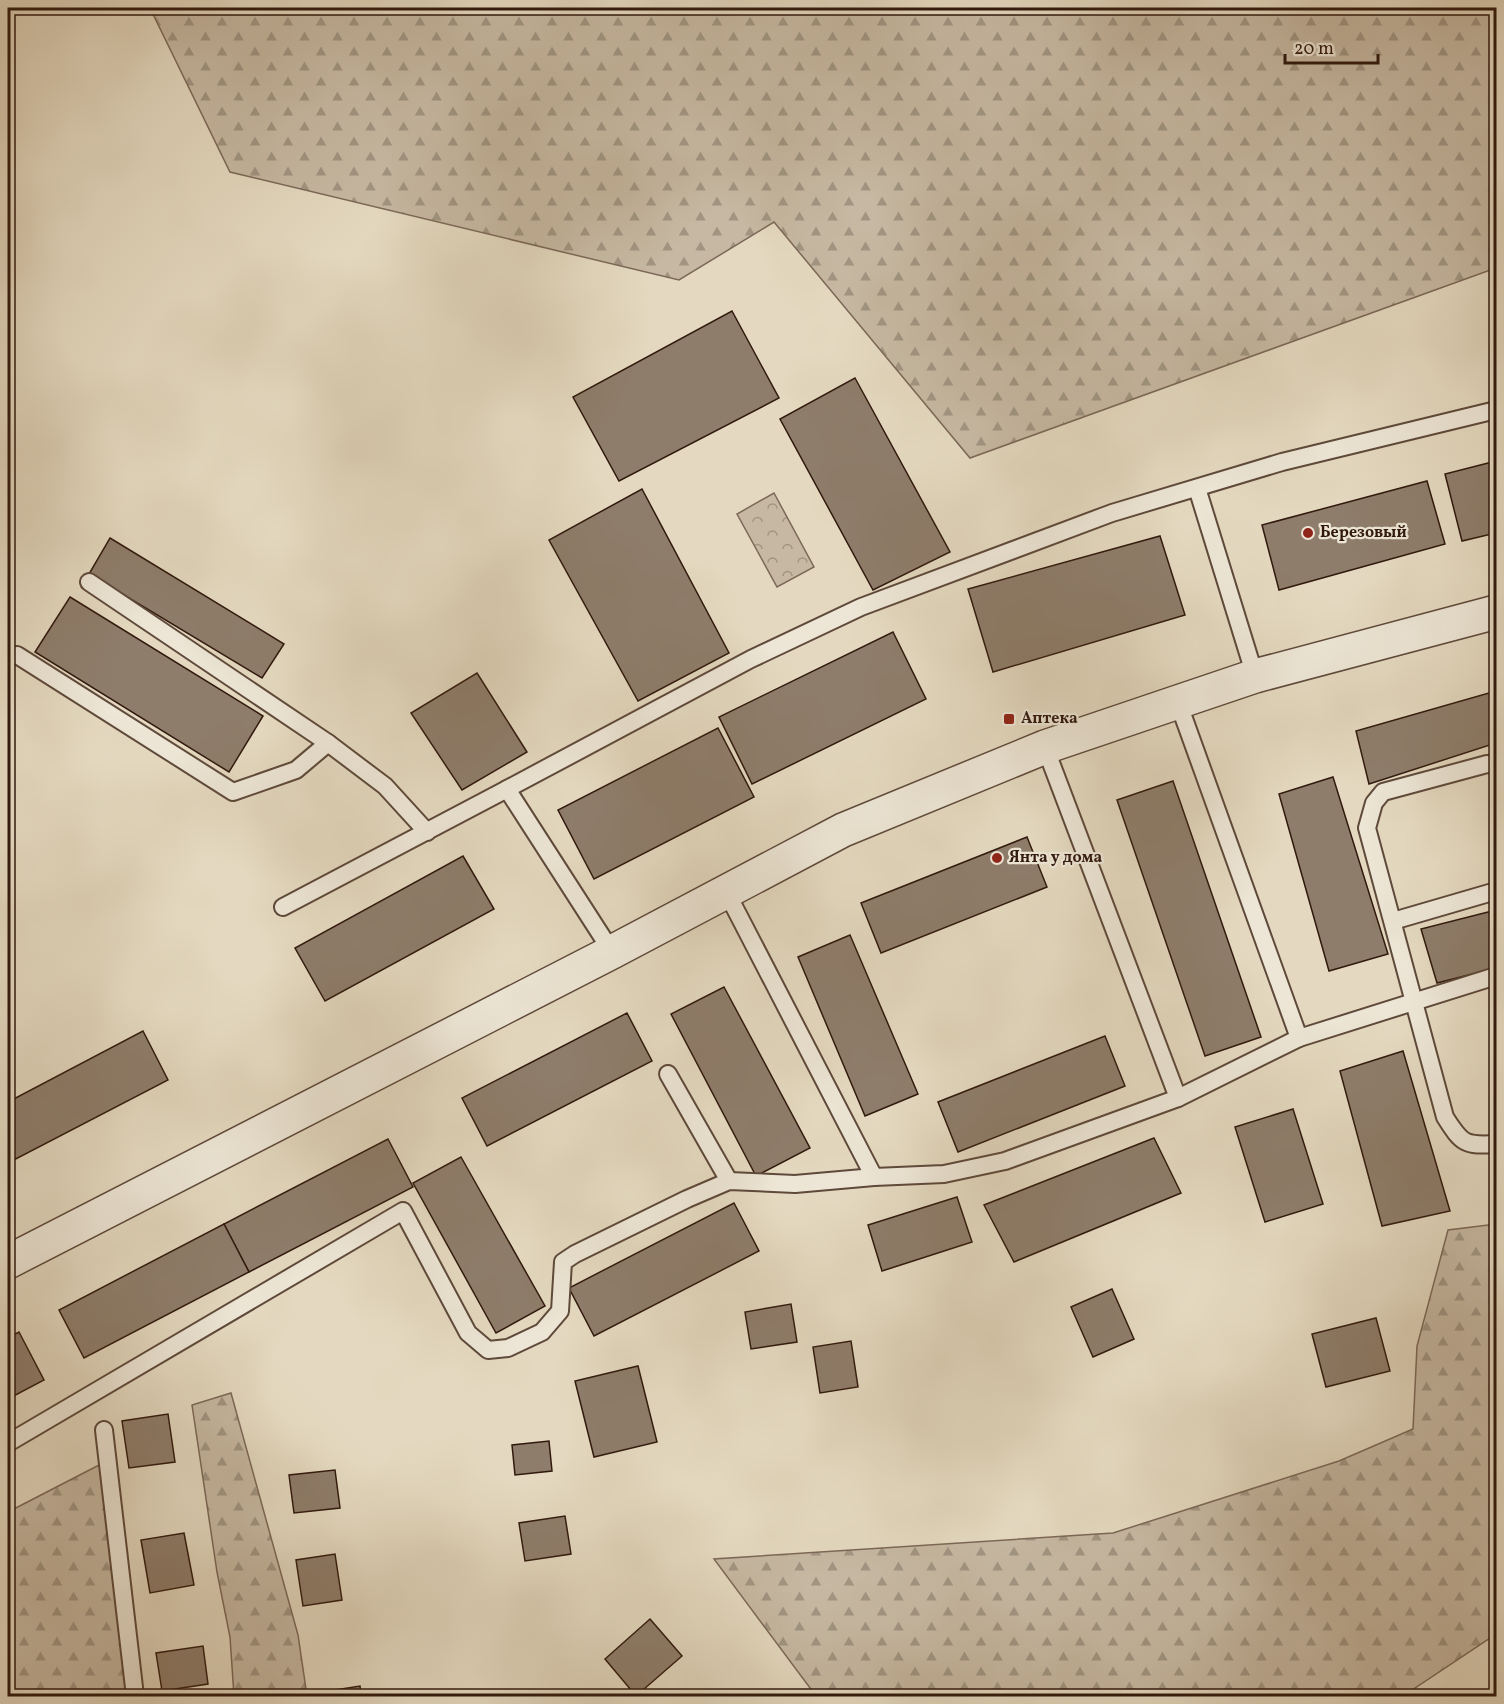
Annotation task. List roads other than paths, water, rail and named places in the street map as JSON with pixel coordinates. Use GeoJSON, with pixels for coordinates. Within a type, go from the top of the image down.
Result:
{"type":"FeatureCollection","features":[{"type":"Feature","properties":{"kind":"street"},"geometry":{"type":"LineString","coordinates":[[9,1257],[612,952],[843,830],[1046,747],[1255,676],[1497,612]]}},
{"type":"Feature","properties":{"kind":"lane"},"geometry":{"type":"LineString","coordinates":[[284,907],[751,659],[861,607],[1112,513],[1282,462],[1497,410]]}},
{"type":"Feature","properties":{"kind":"lane"},"geometry":{"type":"LineString","coordinates":[[1197,488],[1255,676]]}},
{"type":"Feature","properties":{"kind":"lane"},"geometry":{"type":"LineString","coordinates":[[89,582],[328,742],[385,786],[427,832]]}},
{"type":"Feature","properties":{"kind":"lane"},"geometry":{"type":"LineString","coordinates":[[17,655],[233,792],[296,770],[328,742]]}},
{"type":"Feature","properties":{"kind":"lane"},"geometry":{"type":"LineString","coordinates":[[1178,702],[1299,1038]]}},
{"type":"Feature","properties":{"kind":"lane"},"geometry":{"type":"LineString","coordinates":[[1046,747],[1178,1098]]}},
{"type":"Feature","properties":{"kind":"lane"},"geometry":{"type":"LineString","coordinates":[[1497,765],[1487,764],[1383,792],[1374,803],[1367,828],[1446,1117],[1458,1138],[1476,1145],[1497,1144]]}},
{"type":"Feature","properties":{"kind":"lane"},"geometry":{"type":"LineString","coordinates":[[507,789],[612,952]]}},
{"type":"Feature","properties":{"kind":"lane"},"geometry":{"type":"LineString","coordinates":[[1393,921],[1497,891]]}},
{"type":"Feature","properties":{"kind":"lane"},"geometry":{"type":"LineString","coordinates":[[727,893],[874,1177]]}},
{"type":"Feature","properties":{"kind":"lane"},"geometry":{"type":"LineString","coordinates":[[8,1443],[404,1211],[468,1333],[488,1350],[508,1348],[542,1332],[560,1311],[563,1262],[677,1204],[729,1181],[795,1184],[944,1174],[1005,1161],[1178,1098],[1299,1038],[1497,976]]}},
{"type":"Feature","properties":{"kind":"lane"},"geometry":{"type":"LineString","coordinates":[[668,1074],[729,1181]]}},
{"type":"Feature","properties":{"kind":"lane"},"geometry":{"type":"LineString","coordinates":[[104,1430],[135,1696]]}},
{"type":"Feature","properties":{"kind":"place","name":"Березовый"},"geometry":{"type":"Point","coordinates":[1308,533]}},
{"type":"Feature","properties":{"kind":"place","name":"Аптека"},"geometry":{"type":"Point","coordinates":[1009,719]}},
{"type":"Feature","properties":{"kind":"place","name":"Янта у дома"},"geometry":{"type":"Point","coordinates":[997,858]}}]}
